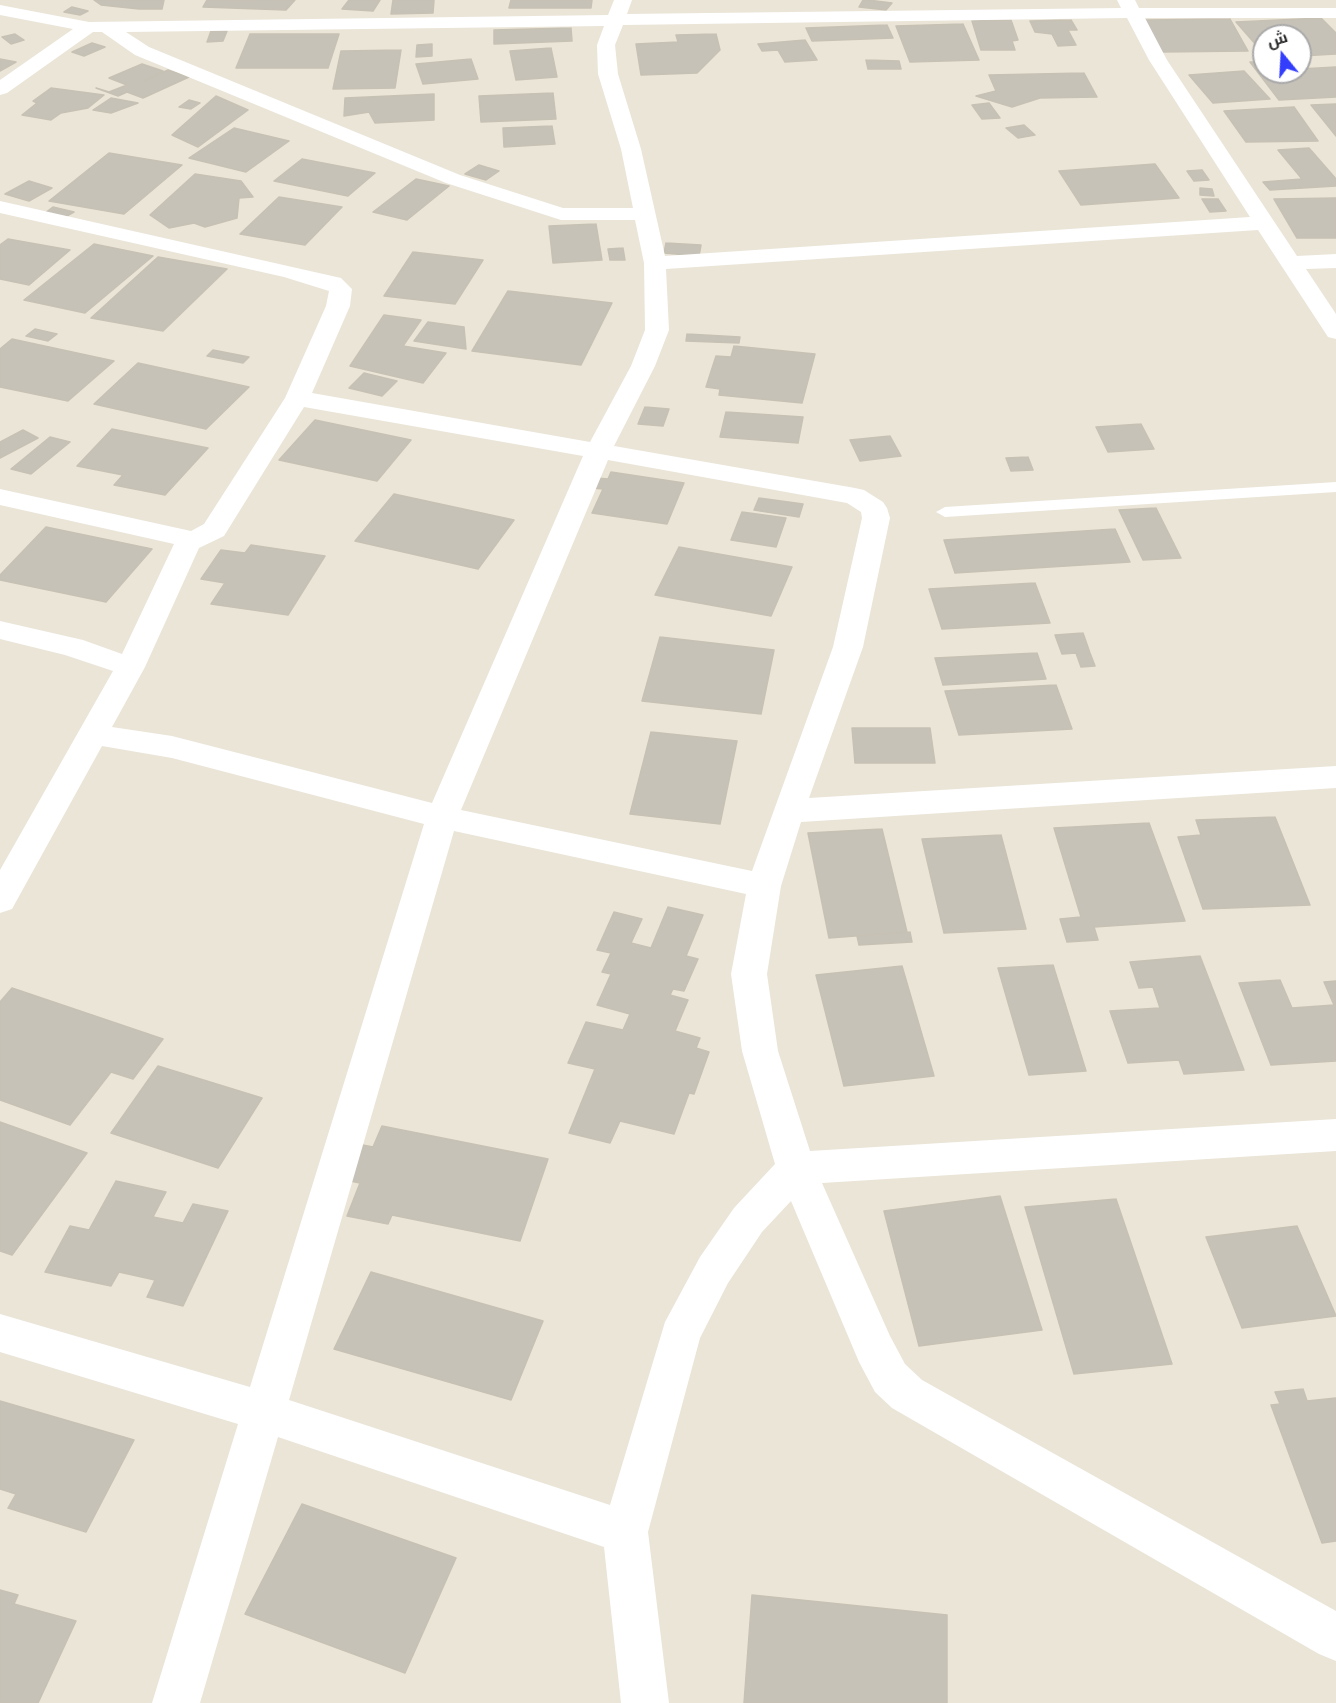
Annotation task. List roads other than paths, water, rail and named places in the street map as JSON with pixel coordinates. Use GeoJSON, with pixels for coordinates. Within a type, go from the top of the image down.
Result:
{"type":"FeatureCollection","features":[{"type":"Feature","properties":{"kind":"street"},"geometry":{"type":"LineString","coordinates":[[30,17],[50,0]]}},
{"type":"Feature","properties":{"kind":"street"},"geometry":{"type":"LineString","coordinates":[[0,10],[97,27],[320,25],[619,10],[1129,6],[1336,13]]}},
{"type":"Feature","properties":{"kind":"street"},"geometry":{"type":"LineString","coordinates":[[1129,6],[1264,223],[1336,332]]}},
{"type":"Feature","properties":{"kind":"street"},"geometry":{"type":"LineString","coordinates":[[320,25],[331,8]]}},
{"type":"Feature","properties":{"kind":"street"},"geometry":{"type":"LineString","coordinates":[[176,1703],[442,817],[599,450],[644,366],[657,330],[655,263],[632,149],[608,74],[606,45],[619,10]]}},
{"type":"Feature","properties":{"kind":"street"},"geometry":{"type":"LineString","coordinates":[[97,27],[142,51],[453,179],[561,214],[645,214]]}},
{"type":"Feature","properties":{"kind":"street"},"geometry":{"type":"LineString","coordinates":[[0,89],[97,27]]}},
{"type":"Feature","properties":{"kind":"street"},"geometry":{"type":"LineString","coordinates":[[0,207],[287,271],[339,285],[341,295],[338,306],[297,398],[214,530],[188,543]]}},
{"type":"Feature","properties":{"kind":"street"},"geometry":{"type":"LineString","coordinates":[[655,263],[1264,223]]}},
{"type":"Feature","properties":{"kind":"street"},"geometry":{"type":"LineString","coordinates":[[1290,263],[1336,261]]}},
{"type":"Feature","properties":{"kind":"street"},"geometry":{"type":"LineString","coordinates":[[297,398],[855,496],[874,508],[876,518],[848,647],[788,811],[764,886],[749,974],[760,1051],[796,1168],[874,1348],[890,1378],[907,1394],[1336,1637]]}},
{"type":"Feature","properties":{"kind":"street"},"geometry":{"type":"LineString","coordinates":[[0,497],[190,539],[130,667],[0,900]]}},
{"type":"Feature","properties":{"kind":"street"},"geometry":{"type":"LineString","coordinates":[[0,630],[73,646],[130,667]]}},
{"type":"Feature","properties":{"kind":"street"},"geometry":{"type":"LineString","coordinates":[[94,734],[172,747],[442,817],[764,886]]}},
{"type":"Feature","properties":{"kind":"street"},"geometry":{"type":"LineString","coordinates":[[788,811],[1336,777]]}},
{"type":"Feature","properties":{"kind":"street"},"geometry":{"type":"LineString","coordinates":[[645,1703],[625,1532],[680,1335],[714,1270],[748,1220],[796,1168],[1336,1135]]}},
{"type":"Feature","properties":{"kind":"street"},"geometry":{"type":"LineString","coordinates":[[0,1333],[262,1411],[625,1532]]}},
{"type":"Feature","properties":{"kind":"lane"},"geometry":{"type":"LineString","coordinates":[[945,512],[1336,487]]}}]}
